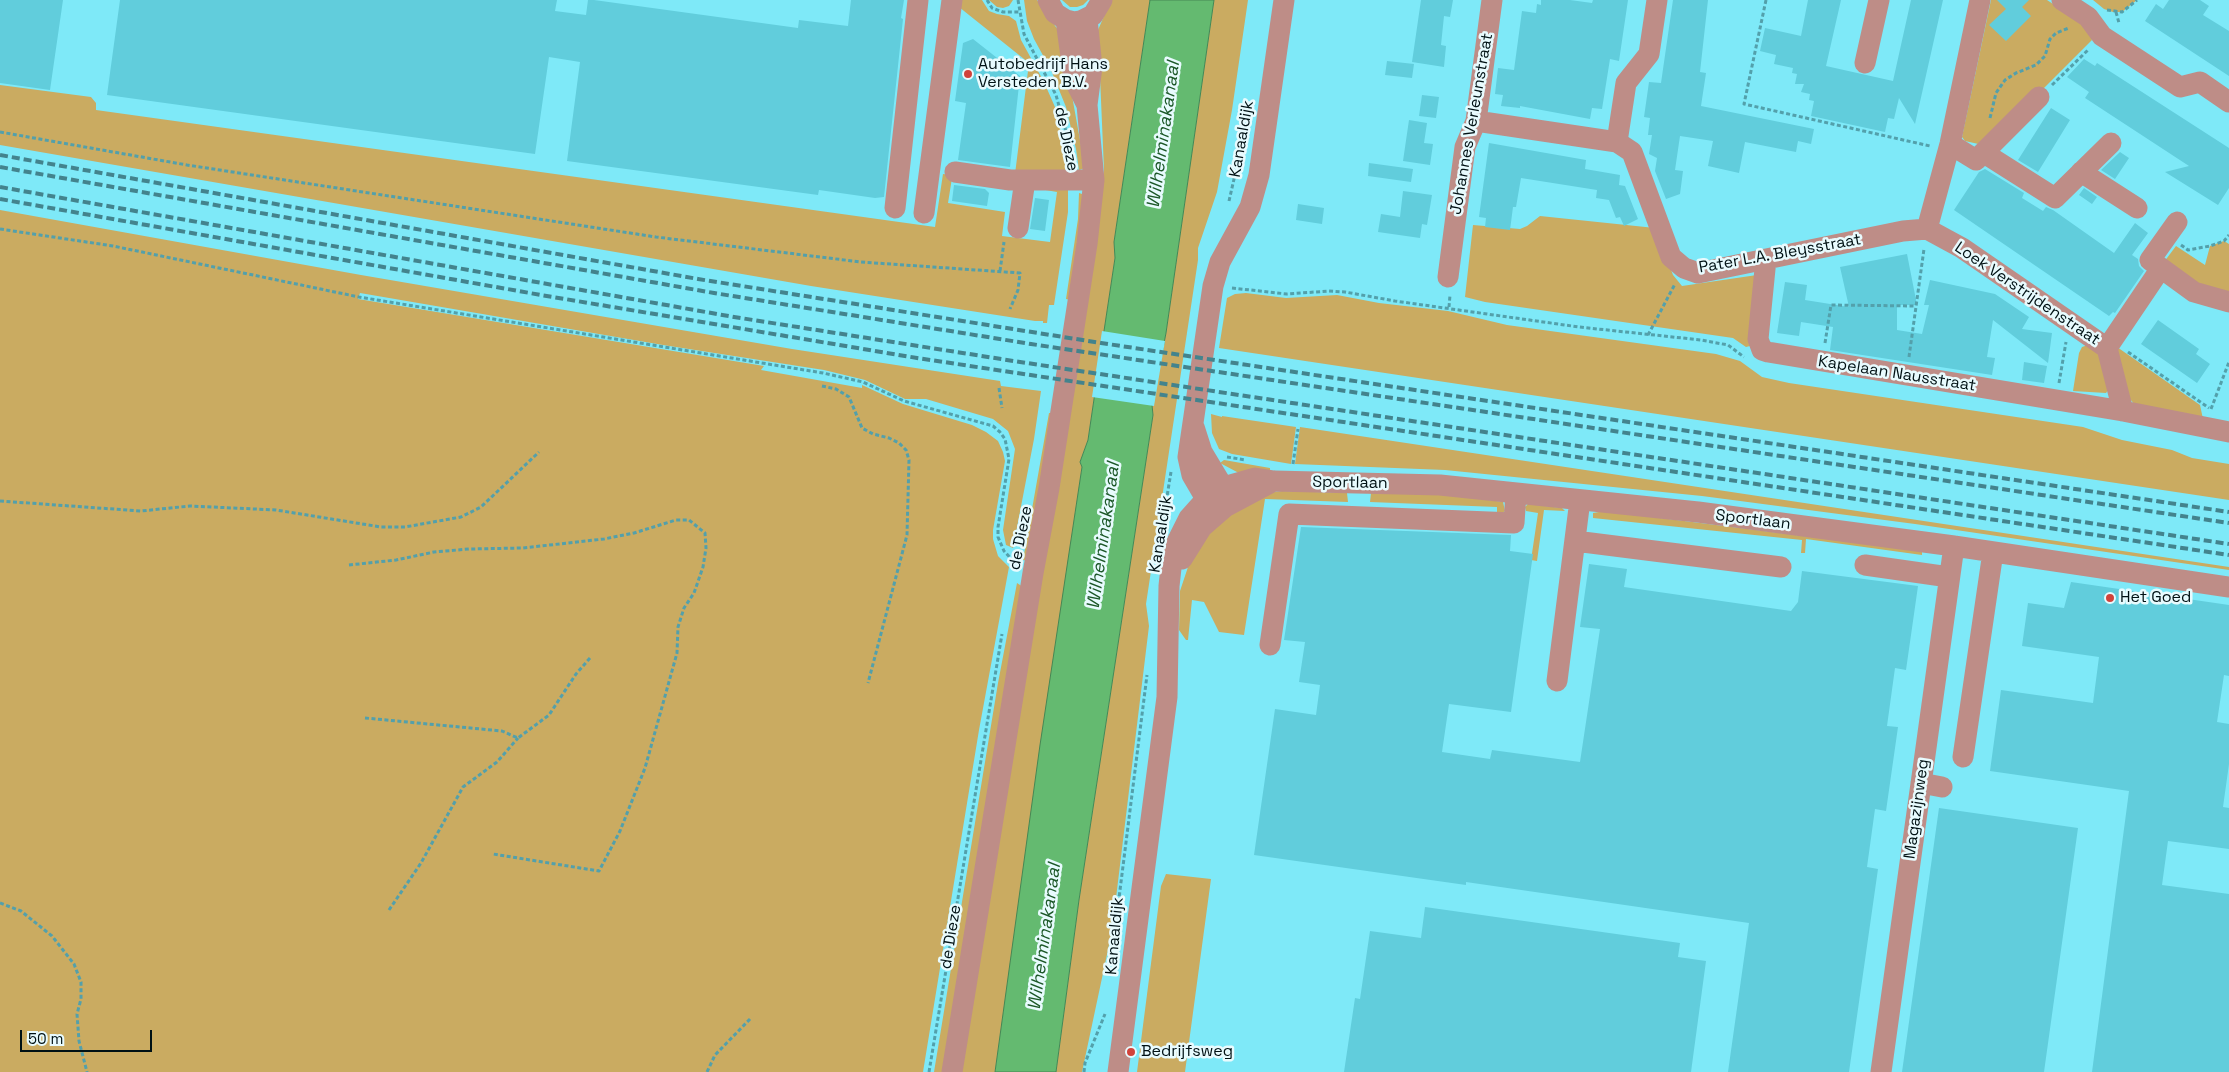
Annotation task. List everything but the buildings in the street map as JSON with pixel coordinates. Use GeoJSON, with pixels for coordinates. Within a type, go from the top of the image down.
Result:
{"type":"FeatureCollection","features":[{"type":"Feature","properties":{"kind":"street"},"geometry":{"type":"LineString","coordinates":[[895,208],[918,0]]}},
{"type":"Feature","properties":{"kind":"street"},"geometry":{"type":"LineString","coordinates":[[924,213],[952,0]]}},
{"type":"Feature","properties":{"kind":"street"},"geometry":{"type":"LineString","coordinates":[[1048,0],[1054,13],[1066,20],[1081,21],[1088,19],[1098,11],[1102,0]]}},
{"type":"Feature","properties":{"kind":"street","name":"Kanaaldijk"},"geometry":{"type":"LineString","coordinates":[[1118,1072],[1167,697],[1169,586],[1173,550],[1189,518],[1218,498],[1192,475],[1188,457],[1213,286],[1220,262],[1250,207],[1259,175],[1284,0]]}},
{"type":"Feature","properties":{"kind":"street","name":"Johannes Verleunstraat"},"geometry":{"type":"LineString","coordinates":[[1448,277],[1465,147],[1476,121],[1492,0]]}},
{"type":"Feature","properties":{"kind":"street"},"geometry":{"type":"LineString","coordinates":[[1476,121],[1618,142],[1626,83],[1649,54],[1657,0]]}},
{"type":"Feature","properties":{"kind":"street"},"geometry":{"type":"LineString","coordinates":[[1865,63],[1879,0]]}},
{"type":"Feature","properties":{"kind":"street"},"geometry":{"type":"LineString","coordinates":[[1927,229],[1949,147],[1980,0]]}},
{"type":"Feature","properties":{"kind":"street"},"geometry":{"type":"LineString","coordinates":[[2062,0],[2093,11],[2088,17],[2102,36],[2180,87],[2200,82],[2229,102]]}},
{"type":"Feature","properties":{"kind":"street","name":"de Dieze"},"geometry":{"type":"LineString","coordinates":[[952,1072],[1030,592],[1049,488],[1086,244],[1084,180],[1087,105],[1092,67],[1088,19]]}},
{"type":"Feature","properties":{"kind":"street","name":"de Dieze"},"geometry":{"type":"LineString","coordinates":[[1066,20],[1074,79],[1087,105]]}},
{"type":"Feature","properties":{"kind":"street"},"geometry":{"type":"LineString","coordinates":[[1949,147],[1976,160],[2039,97]]}},
{"type":"Feature","properties":{"kind":"street","name":"Pater L.A. Bleysstraat"},"geometry":{"type":"LineString","coordinates":[[1618,142],[1632,152],[1671,257],[1684,268],[1698,273],[1903,231],[1927,229]]}},
{"type":"Feature","properties":{"kind":"street"},"geometry":{"type":"LineString","coordinates":[[1984,153],[2055,198],[2111,143]]}},
{"type":"Feature","properties":{"kind":"street"},"geometry":{"type":"LineString","coordinates":[[955,172],[1010,180],[1084,180]]}},
{"type":"Feature","properties":{"kind":"street"},"geometry":{"type":"LineString","coordinates":[[2081,172],[2137,208]]}},
{"type":"Feature","properties":{"kind":"street"},"geometry":{"type":"LineString","coordinates":[[1011,232],[1025,180]]}},
{"type":"Feature","properties":{"kind":"street","name":"Loek Verstrijdenstraat"},"geometry":{"type":"LineString","coordinates":[[1927,229],[1962,248],[2069,322],[2109,344],[2123,411]]}},
{"type":"Feature","properties":{"kind":"street"},"geometry":{"type":"LineString","coordinates":[[2172,229],[2150,260],[2194,292],[2229,302]]}},
{"type":"Feature","properties":{"kind":"street","name":"Kapelaan Nausstraat"},"geometry":{"type":"LineString","coordinates":[[1766,259],[1758,339],[1762,350],[1822,362],[2123,411]]}},
{"type":"Feature","properties":{"kind":"street"},"geometry":{"type":"LineString","coordinates":[[2109,344],[2161,268]]}},
{"type":"Feature","properties":{"kind":"street"},"geometry":{"type":"LineString","coordinates":[[2123,411],[2216,423]]}},
{"type":"Feature","properties":{"kind":"street","name":"Sportlaan"},"geometry":{"type":"LineString","coordinates":[[1218,498],[1255,478],[1274,481],[1440,484],[1698,512],[1954,546],[2229,587]]}},
{"type":"Feature","properties":{"kind":"street"},"geometry":{"type":"LineString","coordinates":[[1359,517],[1360,483]]}},
{"type":"Feature","properties":{"kind":"street"},"geometry":{"type":"LineString","coordinates":[[1270,645],[1289,514],[1514,523],[1516,493]]}},
{"type":"Feature","properties":{"kind":"street"},"geometry":{"type":"LineString","coordinates":[[1557,681],[1580,500]]}},
{"type":"Feature","properties":{"kind":"street"},"geometry":{"type":"LineString","coordinates":[[1575,541],[1781,567]]}},
{"type":"Feature","properties":{"kind":"street","name":"Magazijnweg"},"geometry":{"type":"LineString","coordinates":[[1881,1072],[1954,546]]}},
{"type":"Feature","properties":{"kind":"street"},"geometry":{"type":"LineString","coordinates":[[1963,757],[1984,679],[1994,609],[1993,552]]}},
{"type":"Feature","properties":{"kind":"street"},"geometry":{"type":"LineString","coordinates":[[1865,565],[1949,577]]}},
{"type":"Feature","properties":{"kind":"street"},"geometry":{"type":"LineString","coordinates":[[1921,784],[1942,787]]}},
{"type":"Feature","properties":{"kind":"path"},"geometry":{"type":"LineString","coordinates":[[987,0],[992,8],[1003,12],[1019,12]]}},
{"type":"Feature","properties":{"kind":"path","name":"de Dieze"},"geometry":{"type":"LineString","coordinates":[[1018,0],[1024,34],[1056,95],[1062,111],[1071,153],[1084,180]]}},
{"type":"Feature","properties":{"kind":"path"},"geometry":{"type":"LineString","coordinates":[[1766,0],[1744,104],[1949,147]]}},
{"type":"Feature","properties":{"kind":"path"},"geometry":{"type":"LineString","coordinates":[[1986,122],[1990,118],[1996,93],[2005,80],[2016,73],[2036,65],[2045,56],[2050,39],[2056,33],[2074,26],[2093,11],[2122,12],[2137,0]]}},
{"type":"Feature","properties":{"kind":"path"},"geometry":{"type":"LineString","coordinates":[[2039,97],[2102,36]]}},
{"type":"Feature","properties":{"kind":"path"},"geometry":{"type":"LineString","coordinates":[[0,132],[187,165],[656,237],[861,262],[1020,273],[1018,290],[1010,309]]}},
{"type":"Feature","properties":{"kind":"path","name":"Kanaaldijk"},"geometry":{"type":"LineString","coordinates":[[1229,205],[1242,142]]}},
{"type":"Feature","properties":{"kind":"path"},"geometry":{"type":"LineString","coordinates":[[0,229],[113,246],[359,297],[823,372],[864,382],[904,401],[993,426],[1000,432],[1005,439],[1009,459],[998,537],[1004,551],[1016,564]]}},
{"type":"Feature","properties":{"kind":"path"},"geometry":{"type":"LineString","coordinates":[[1906,375],[1927,229]]}},
{"type":"Feature","properties":{"kind":"path"},"geometry":{"type":"LineString","coordinates":[[2172,229],[2188,250],[2224,241],[2229,235]]}},
{"type":"Feature","properties":{"kind":"path"},"geometry":{"type":"LineString","coordinates":[[1000,271],[1011,232]]}},
{"type":"Feature","properties":{"kind":"path"},"geometry":{"type":"LineString","coordinates":[[1648,335],[1684,268]]}},
{"type":"Feature","properties":{"kind":"path"},"geometry":{"type":"LineString","coordinates":[[1226,287],[1287,294],[1329,291],[1345,292],[1395,301],[1648,335],[1701,340],[1728,345],[1748,359]]}},
{"type":"Feature","properties":{"kind":"path"},"geometry":{"type":"LineString","coordinates":[[1822,362],[1831,305],[1916,306]]}},
{"type":"Feature","properties":{"kind":"path"},"geometry":{"type":"LineString","coordinates":[[2056,400],[2069,322]]}},
{"type":"Feature","properties":{"kind":"path"},"geometry":{"type":"LineString","coordinates":[[2109,344],[2216,423],[2229,362]]}},
{"type":"Feature","properties":{"kind":"path"},"geometry":{"type":"LineString","coordinates":[[822,386],[836,389],[849,398],[862,428],[899,443],[906,450],[909,460],[907,535],[868,683]]}},
{"type":"Feature","properties":{"kind":"path"},"geometry":{"type":"LineString","coordinates":[[1000,388],[1002,408]]}},
{"type":"Feature","properties":{"kind":"path"},"geometry":{"type":"LineString","coordinates":[[1293,459],[1298,429]]}},
{"type":"Feature","properties":{"kind":"path"},"geometry":{"type":"LineString","coordinates":[[0,501],[142,511],[190,506],[266,509],[381,527],[405,527],[461,517],[480,507],[540,452]]}},
{"type":"Feature","properties":{"kind":"path","name":"Kanaaldijk"},"geometry":{"type":"LineString","coordinates":[[1161,533],[1172,464]]}},
{"type":"Feature","properties":{"kind":"path"},"geometry":{"type":"LineString","coordinates":[[349,565],[434,552],[523,548],[604,539],[634,533],[676,520],[689,520],[705,533],[706,548],[703,567],[694,593],[684,608],[678,627],[677,653],[645,768],[620,831],[599,871],[493,854]]}},
{"type":"Feature","properties":{"kind":"path","name":"de Dieze"},"geometry":{"type":"LineString","coordinates":[[1014,573],[1018,555]]}},
{"type":"Feature","properties":{"kind":"path","name":"de Dieze"},"geometry":{"type":"LineString","coordinates":[[929,1072],[1004,626]]}},
{"type":"Feature","properties":{"kind":"path"},"geometry":{"type":"LineString","coordinates":[[389,910],[421,864],[463,786],[497,762],[518,738],[549,715],[576,674],[590,658]]}},
{"type":"Feature","properties":{"kind":"path","name":"Kanaaldijk"},"geometry":{"type":"LineString","coordinates":[[1115,932],[1147,668]]}},
{"type":"Feature","properties":{"kind":"path"},"geometry":{"type":"LineString","coordinates":[[366,718],[502,731],[518,738]]}},
{"type":"Feature","properties":{"kind":"path"},"geometry":{"type":"LineString","coordinates":[[0,903],[21,911],[29,917],[52,936],[74,964],[81,982],[81,999],[77,1014],[79,1041],[87,1072]]}},
{"type":"Feature","properties":{"kind":"path"},"geometry":{"type":"LineString","coordinates":[[1084,1072],[1085,1062],[1108,1007]]}},
{"type":"Feature","properties":{"kind":"path"},"geometry":{"type":"LineString","coordinates":[[707,1072],[715,1054],[751,1018]]}},
{"type":"Feature","properties":{"kind":"shaded area"},"geometry":{"type":"Polygon","coordinates":[[[959,0],[982,0],[989,11],[1009,16],[1016,21],[1021,40],[1044,82],[1055,107],[1065,150],[1068,174],[1015,174],[1029,63],[959,7],[959,0]]]}},
{"type":"Feature","properties":{"kind":"shaded area"},"geometry":{"type":"Polygon","coordinates":[[[989,0],[1013,0],[1009,6],[1003,8],[997,7],[989,0]]]}},
{"type":"Feature","properties":{"kind":"shaded area"},"geometry":{"type":"Polygon","coordinates":[[[1024,0],[1037,0],[1058,30],[1067,68],[1085,168],[1079,170],[1066,107],[1051,70],[1034,39],[1027,21],[1024,0]]]}},
{"type":"Feature","properties":{"kind":"shaded area"},"geometry":{"type":"Polygon","coordinates":[[[1062,0],[1088,0],[1083,5],[1070,7],[1062,0]]]}},
{"type":"Feature","properties":{"kind":"shaded area"},"geometry":{"type":"Polygon","coordinates":[[[1111,0],[1150,0],[1114,242],[1115,258],[1088,440],[1080,462],[1082,467],[995,1072],[960,1072],[1101,203],[1104,170],[1098,30],[1111,0]]]}},
{"type":"Feature","properties":{"kind":"shaded area"},"geometry":{"type":"Polygon","coordinates":[[[1214,0],[1248,0],[1232,110],[1217,192],[1198,248],[1198,260],[1146,604],[1149,626],[1112,931],[1082,1072],[1056,1072],[1079,900],[1153,415],[1152,405],[1166,333],[1214,0]]]}},
{"type":"Feature","properties":{"kind":"shaded area"},"geometry":{"type":"Polygon","coordinates":[[[1991,0],[2047,0],[2086,26],[2092,40],[1993,139],[1983,145],[1965,141],[1962,137],[1991,0]]]}},
{"type":"Feature","properties":{"kind":"shaded area"},"geometry":{"type":"Polygon","coordinates":[[[2093,0],[2137,0],[2122,12],[2113,12],[2104,9],[2093,0]]]}},
{"type":"Feature","properties":{"kind":"shaded area"},"geometry":{"type":"Polygon","coordinates":[[[0,85],[91,97],[96,103],[96,110],[935,227],[943,174],[950,175],[952,178],[948,203],[1005,212],[1002,236],[1050,242],[1057,192],[1034,188],[1068,186],[1068,212],[1054,305],[1049,305],[1047,323],[1043,323],[1043,321],[811,286],[0,145],[0,85]]]}},
{"type":"Feature","properties":{"kind":"shaded area"},"geometry":{"type":"Polygon","coordinates":[[[1079,193],[1085,195],[1071,300],[1066,299],[1078,219],[1079,193]]]}},
{"type":"Feature","properties":{"kind":"shaded area"},"geometry":{"type":"Polygon","coordinates":[[[0,210],[361,275],[792,349],[1000,381],[1001,386],[1041,391],[1034,439],[1013,548],[1006,545],[1003,530],[1015,449],[1008,431],[993,419],[926,399],[905,399],[865,380],[824,370],[663,345],[360,293],[358,299],[764,366],[761,370],[862,388],[862,385],[903,404],[972,425],[998,441],[1005,461],[993,539],[998,556],[1009,567],[979,730],[923,1072],[0,1072],[0,210]]]}},
{"type":"Feature","properties":{"kind":"shaded area"},"geometry":{"type":"Polygon","coordinates":[[[1540,216],[1655,228],[1673,275],[1682,286],[1757,275],[1754,345],[1746,347],[1733,338],[1485,302],[1465,297],[1473,225],[1520,229],[1540,216]]]}},
{"type":"Feature","properties":{"kind":"shaded area"},"geometry":{"type":"Polygon","coordinates":[[[2224,241],[2229,244],[2229,292],[2191,282],[2164,262],[2176,246],[2205,265],[2210,246],[2224,241]]]}},
{"type":"Feature","properties":{"kind":"shaded area"},"geometry":{"type":"Polygon","coordinates":[[[1246,293],[1286,298],[1337,295],[1379,303],[1448,311],[1507,325],[1716,354],[1740,361],[1762,377],[1789,383],[2083,427],[2122,440],[2172,450],[2192,458],[2229,464],[2229,500],[1219,348],[1227,298],[1235,294],[1246,293]]]}},
{"type":"Feature","properties":{"kind":"shaded area"},"geometry":{"type":"Polygon","coordinates":[[[2088,345],[2105,357],[2109,389],[2106,393],[2073,391],[2079,353],[2082,347],[2088,345]]]}},
{"type":"Feature","properties":{"kind":"shaded area"},"geometry":{"type":"Polygon","coordinates":[[[2117,347],[2200,405],[2203,419],[2137,407],[2129,398],[2117,347]]]}},
{"type":"Feature","properties":{"kind":"shaded area"},"geometry":{"type":"Polygon","coordinates":[[[1049,413],[1053,413],[1028,561],[1023,560],[1049,413]]]}},
{"type":"Feature","properties":{"kind":"shaded area"},"geometry":{"type":"Polygon","coordinates":[[[1211,414],[1296,427],[1291,464],[1232,454],[1219,449],[1212,433],[1211,414]]]}},
{"type":"Feature","properties":{"kind":"shaded area"},"geometry":{"type":"Polygon","coordinates":[[[1300,427],[2229,567],[2229,570],[1915,524],[1702,496],[1445,470],[1295,464],[1300,427]]]}},
{"type":"Feature","properties":{"kind":"shaded area"},"geometry":{"type":"Polygon","coordinates":[[[1224,460],[1270,468],[1270,472],[1237,472],[1220,463],[1224,460]]]}},
{"type":"Feature","properties":{"kind":"shaded area"},"geometry":{"type":"Polygon","coordinates":[[[1282,491],[1347,493],[1348,502],[1265,499],[1244,635],[1219,632],[1204,602],[1192,600],[1188,640],[1186,640],[1179,630],[1180,591],[1191,558],[1211,526],[1268,493],[1282,491]]]}},
{"type":"Feature","properties":{"kind":"shaded area"},"geometry":{"type":"Polygon","coordinates":[[[1371,493],[1453,495],[1503,502],[1505,511],[1497,517],[1497,507],[1370,502],[1371,493]]]}},
{"type":"Feature","properties":{"kind":"shaded area"},"geometry":{"type":"Polygon","coordinates":[[[1528,504],[1562,508],[1565,511],[1544,510],[1537,561],[1531,560],[1538,513],[1526,511],[1525,507],[1528,504]]]}},
{"type":"Feature","properties":{"kind":"shaded area"},"geometry":{"type":"Polygon","coordinates":[[[1605,511],[1922,551],[1922,555],[1806,539],[1805,553],[1801,553],[1802,540],[1593,518],[1593,513],[1605,511]]]}},
{"type":"Feature","properties":{"kind":"shaded area"},"geometry":{"type":"Polygon","coordinates":[[[1017,583],[1023,587],[943,1072],[934,1072],[998,683],[1017,583]]]}},
{"type":"Feature","properties":{"kind":"shaded area"},"geometry":{"type":"Polygon","coordinates":[[[1166,874],[1211,879],[1185,1072],[1137,1072],[1161,886],[1166,874]]]}},
{"type":"Feature","properties":{"kind":"water","name":"Wilhelminakanaal"},"geometry":{"type":"Polygon","coordinates":[[[1150,0],[1214,0],[1166,333],[1152,405],[1153,415],[1079,900],[1056,1072],[995,1072],[1040,745],[1082,467],[1080,462],[1088,440],[1115,258],[1114,242],[1150,0]]]}},
{"type":"Feature","properties":{"kind":"pier"},"geometry":{"type":"Polygon","coordinates":[[[1102,331],[1165,341],[1154,406],[1092,397],[1102,331]]]}},
{"type":"Feature","properties":{"kind":"railway"},"geometry":{"type":"LineString","coordinates":[[0,155],[698,279],[1101,343],[2229,512]]}},
{"type":"Feature","properties":{"kind":"railway"},"geometry":{"type":"LineString","coordinates":[[0,167],[714,293],[1031,344],[2229,523]]}},
{"type":"Feature","properties":{"kind":"railway"},"geometry":{"type":"LineString","coordinates":[[0,187],[734,317],[1020,362],[2229,544]]}},
{"type":"Feature","properties":{"kind":"railway"},"geometry":{"type":"LineString","coordinates":[[0,199],[541,295],[917,358],[2229,555]]}},
{"type":"Feature","properties":{"kind":"place","name":"Autobedrijf Hans Versteden B.V."},"geometry":{"type":"Point","coordinates":[968,74]}},
{"type":"Feature","properties":{"kind":"place","name":"Het Goed"},"geometry":{"type":"Point","coordinates":[2110,598]}},
{"type":"Feature","properties":{"kind":"place","name":"Bedrijfsweg"},"geometry":{"type":"Point","coordinates":[1131,1052]}}]}
